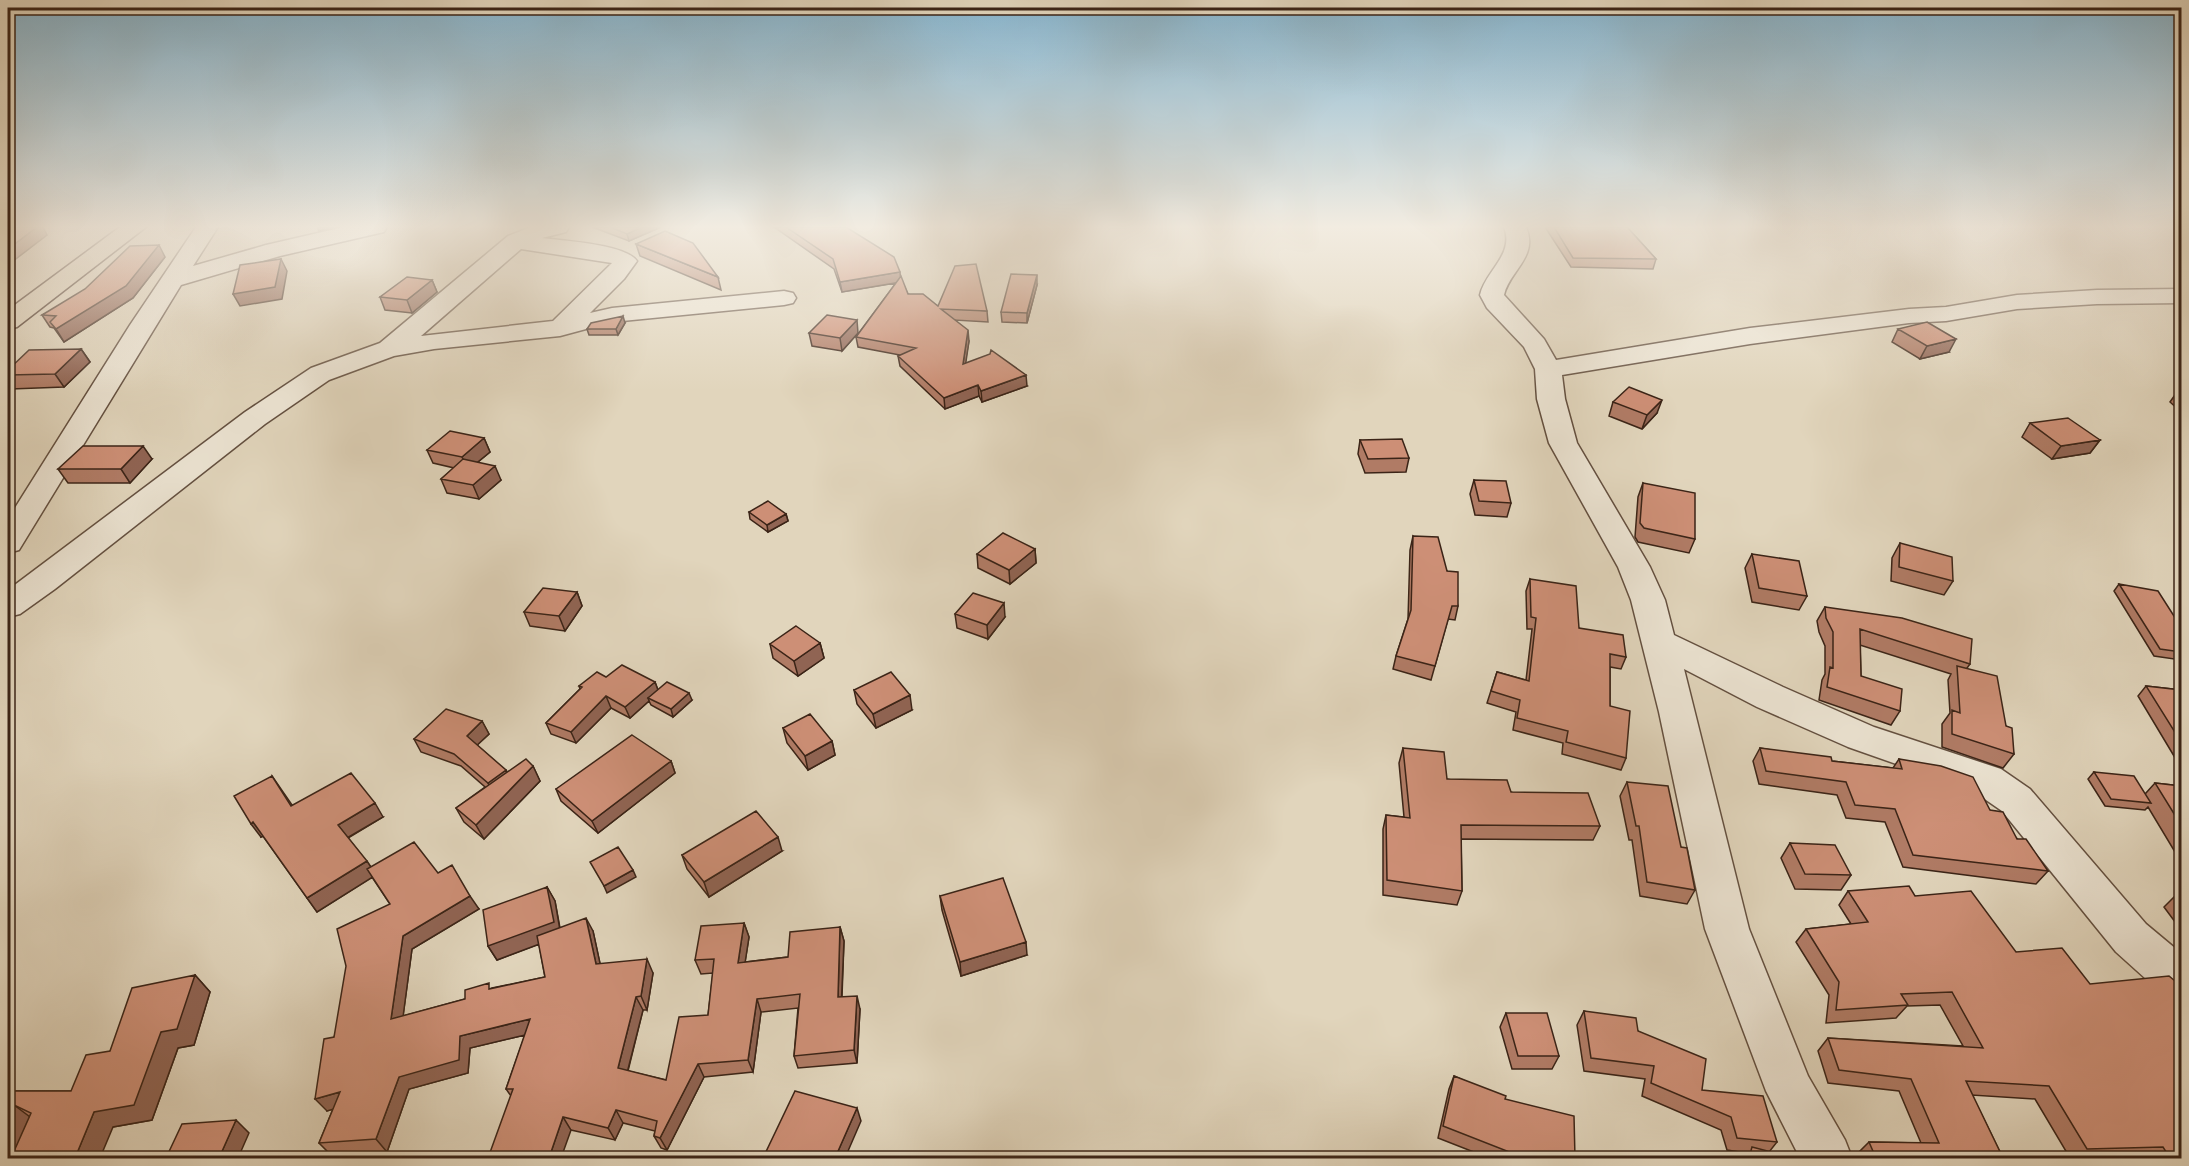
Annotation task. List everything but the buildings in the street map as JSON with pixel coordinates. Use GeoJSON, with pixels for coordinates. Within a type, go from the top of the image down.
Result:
{"type":"FeatureCollection","features":[{"type":"Feature","properties":{"kind":"highway"},"geometry":{"type":"LineString","coordinates":[[8,322],[62,281]]}},
{"type":"Feature","properties":{"kind":"street"},"geometry":{"type":"LineString","coordinates":[[8,543],[171,281]]}},
{"type":"Feature","properties":{"kind":"street"},"geometry":{"type":"LineString","coordinates":[[388,349],[471,281]]}},
{"type":"Feature","properties":{"kind":"street"},"geometry":{"type":"LineString","coordinates":[[560,328],[608,281]]}},
{"type":"Feature","properties":{"kind":"street"},"geometry":{"type":"LineString","coordinates":[[1497,281],[1492,295],[1496,303],[1535,344],[1548,369],[1551,399],[1563,443],[1634,567],[1648,600],[1727,929],[1790,1091],[1827,1158]]}},
{"type":"Feature","properties":{"kind":"street"},"geometry":{"type":"LineString","coordinates":[[1548,369],[1750,336],[1909,316],[1946,314],[2017,302],[2097,297],[2181,296]]}},
{"type":"Feature","properties":{"kind":"street"},"geometry":{"type":"LineString","coordinates":[[8,606],[220,443],[320,375],[388,349],[471,336],[560,328],[612,315],[784,298]]}},
{"type":"Feature","properties":{"kind":"street"},"geometry":{"type":"LineString","coordinates":[[1659,642],[1861,737],[1987,780],[2016,800],[2131,938],[2181,982]]}}]}
